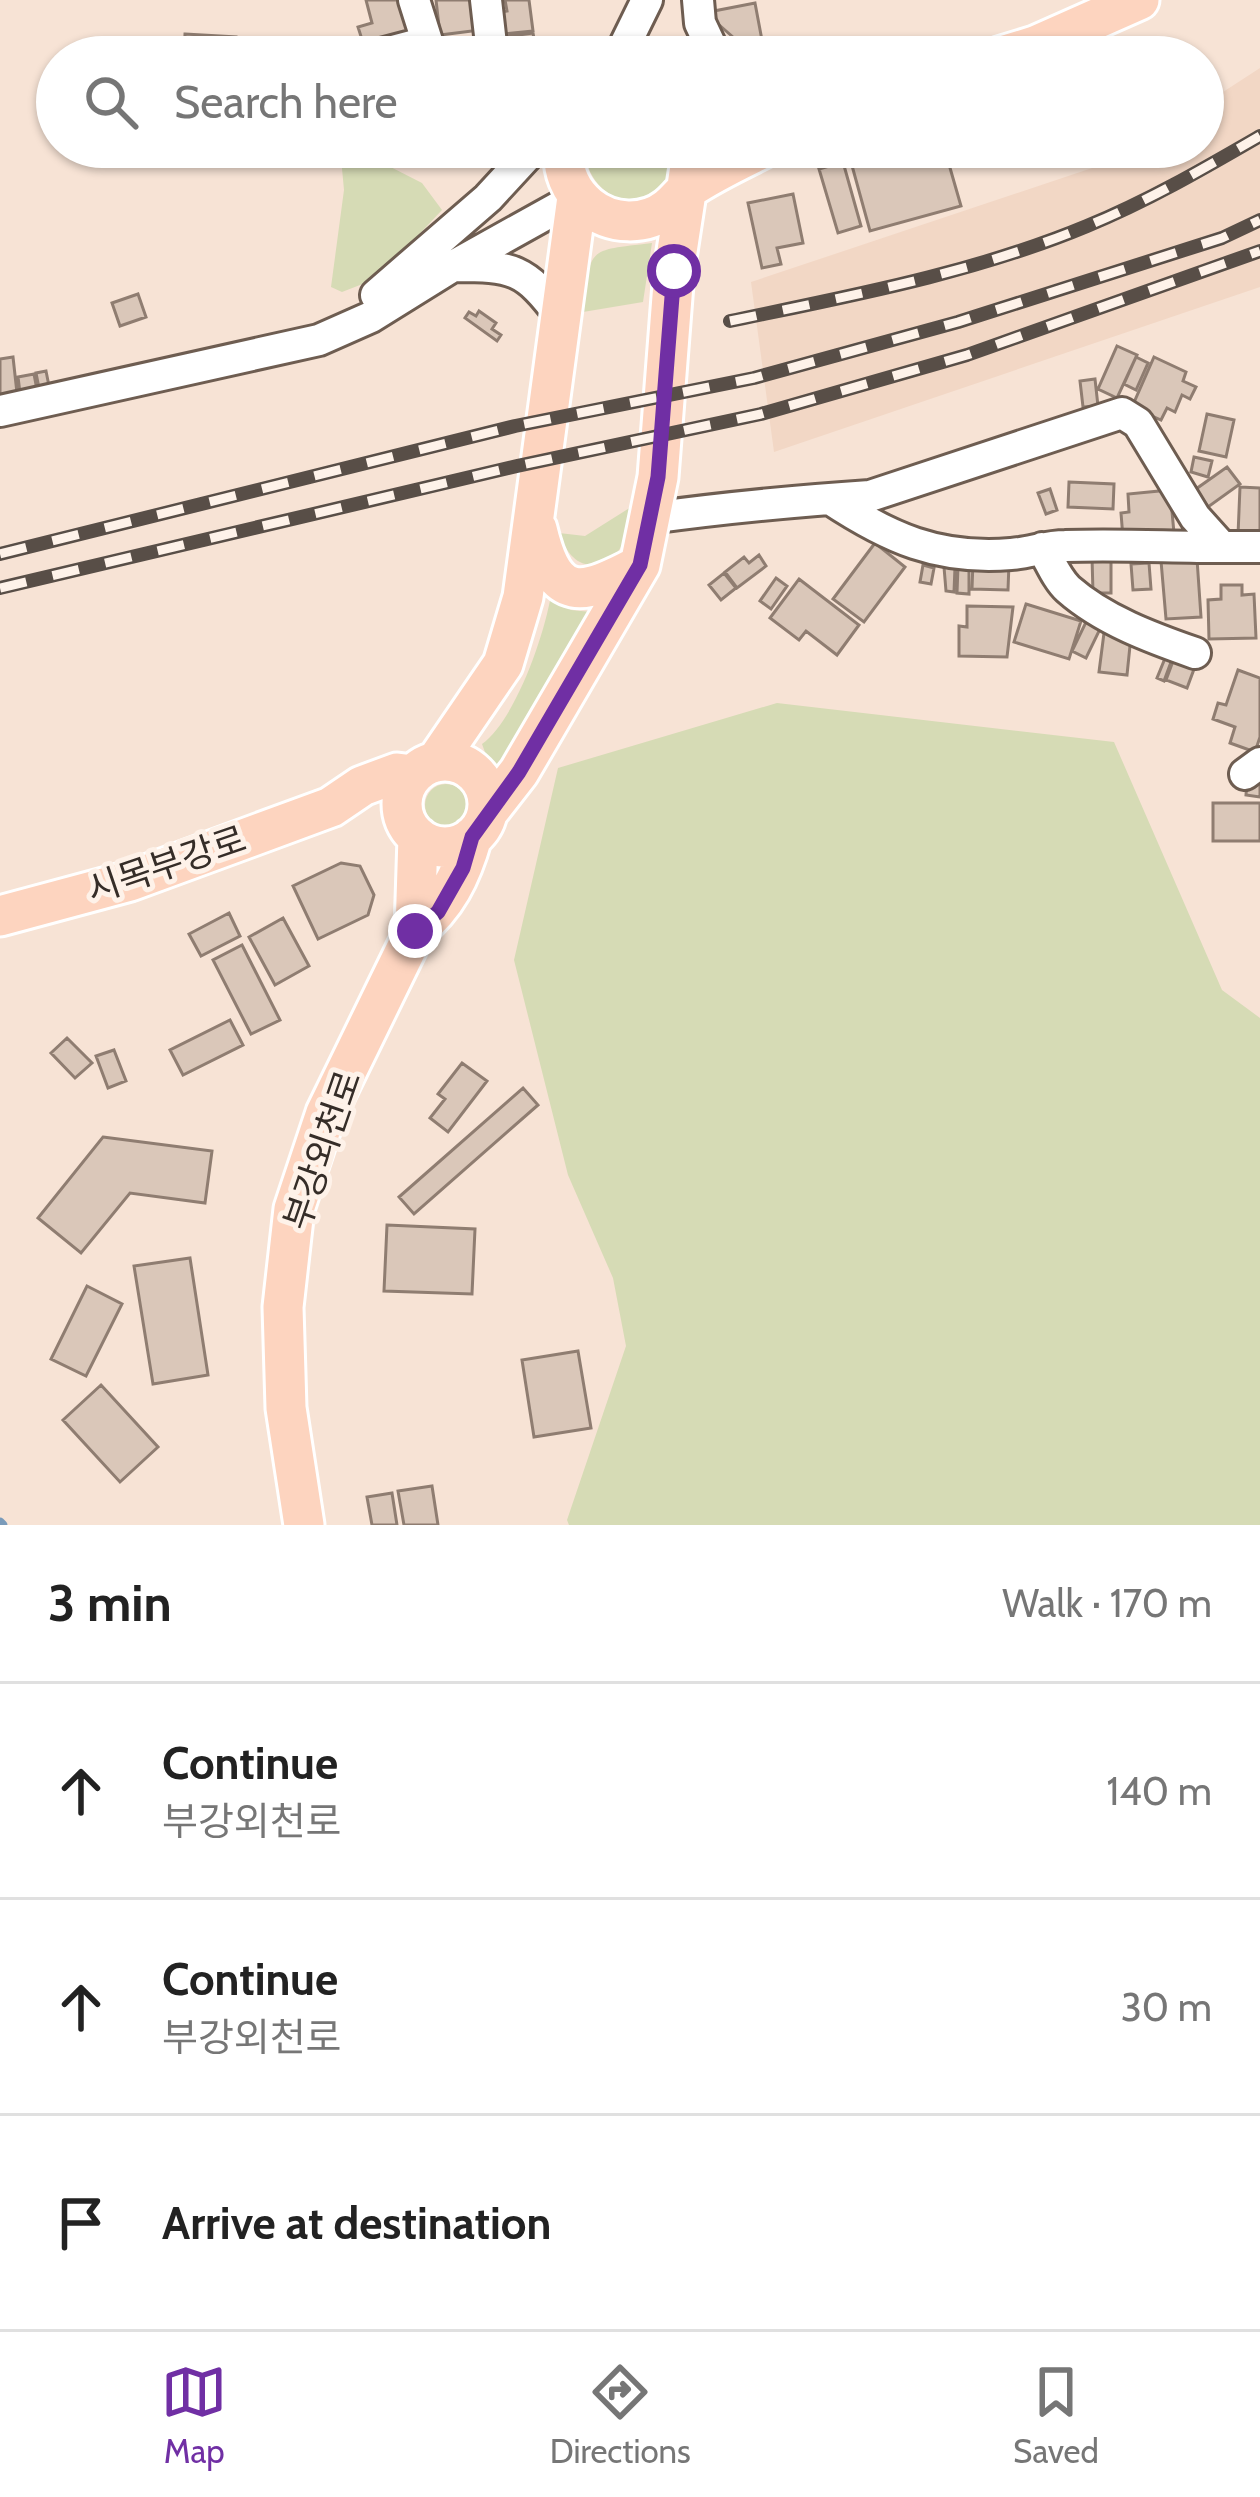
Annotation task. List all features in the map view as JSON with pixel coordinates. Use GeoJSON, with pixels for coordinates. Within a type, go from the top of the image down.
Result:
{"type":"FeatureCollection","features":[{"type":"Feature","properties":{"kind":"main road"},"geometry":{"type":"LineString","coordinates":[[1058,36],[1139,0]]}},
{"type":"Feature","properties":{"kind":"main road"},"geometry":{"type":"LineString","coordinates":[[565,168],[577,196],[594,212],[633,221],[653,217],[684,191],[726,168]]}},
{"type":"Feature","properties":{"kind":"main road","name":"부강외천로"},"geometry":{"type":"LineString","coordinates":[[304,1525],[286,1408],[284,1307],[294,1209],[326,1113],[415,931],[438,912],[463,868],[479,825],[519,772],[640,565],[658,477],[684,191],[692,168]]}},
{"type":"Feature","properties":{"kind":"main road"},"geometry":{"type":"LineString","coordinates":[[413,832],[402,800],[503,664],[524,597],[577,196]]}},
{"type":"Feature","properties":{"kind":"main road"},"geometry":{"type":"LineString","coordinates":[[536,524],[545,562],[571,586],[596,588],[640,565]]}},
{"type":"Feature","properties":{"kind":"main road"},"geometry":{"type":"LineString","coordinates":[[331,807],[360,811],[444,847],[479,825],[483,784],[474,772],[450,761],[424,769]]}},
{"type":"Feature","properties":{"kind":"main road","name":"시목부강로"},"geometry":{"type":"LineString","coordinates":[[0,916],[130,881],[331,807],[362,786],[424,769]]}},
{"type":"Feature","properties":{"kind":"main road","name":"부강외천로"},"geometry":{"type":"LineString","coordinates":[[413,832],[415,931]]}},
{"type":"Feature","properties":{"kind":"street"},"geometry":{"type":"LineString","coordinates":[[414,0],[425,36]]}},
{"type":"Feature","properties":{"kind":"street"},"geometry":{"type":"LineString","coordinates":[[486,0],[490,36]]}},
{"type":"Feature","properties":{"kind":"street"},"geometry":{"type":"LineString","coordinates":[[629,36],[647,0]]}},
{"type":"Feature","properties":{"kind":"street"},"geometry":{"type":"LineString","coordinates":[[689,36],[694,0]]}},
{"type":"Feature","properties":{"kind":"street"},"geometry":{"type":"LineString","coordinates":[[694,0],[706,36]]}},
{"type":"Feature","properties":{"kind":"street"},"geometry":{"type":"LineString","coordinates":[[319,340],[488,198],[516,168]]}},
{"type":"Feature","properties":{"kind":"street"},"geometry":{"type":"LineString","coordinates":[[0,411],[319,340],[371,317],[577,196]]}},
{"type":"Feature","properties":{"kind":"street"},"geometry":{"type":"LineString","coordinates":[[453,266],[502,266],[536,284],[561,317]]}},
{"type":"Feature","properties":{"kind":"street"},"geometry":{"type":"LineString","coordinates":[[650,518],[870,496],[1121,413],[1138,423],[1195,517],[1222,548]]}},
{"type":"Feature","properties":{"kind":"street"},"geometry":{"type":"LineString","coordinates":[[830,499],[878,530],[943,553],[1012,554],[1090,545],[1260,548]]}},
{"type":"Feature","properties":{"kind":"street"},"geometry":{"type":"LineString","coordinates":[[1042,548],[1064,586],[1102,613],[1196,653]]}},
{"type":"Feature","properties":{"kind":"shaded area"},"geometry":{"type":"Polygon","coordinates":[[[1260,68],[1260,287],[774,452],[751,282],[1092,168],[1224,168],[1224,91],[1260,68]]]}},
{"type":"Feature","properties":{"kind":"green space"},"geometry":{"type":"Polygon","coordinates":[[[342,168],[393,168],[422,183],[442,210],[378,278],[342,292],[331,287],[344,190],[342,168]]]}},
{"type":"Feature","properties":{"kind":"green space"},"geometry":{"type":"Polygon","coordinates":[[[589,168],[672,168],[661,191],[648,199],[619,199],[595,180],[589,168]]]}},
{"type":"Feature","properties":{"kind":"green space"},"geometry":{"type":"Polygon","coordinates":[[[652,243],[643,302],[583,312],[588,274],[596,256],[614,248],[652,243]]]}},
{"type":"Feature","properties":{"kind":"green space"},"geometry":{"type":"Polygon","coordinates":[[[639,502],[632,531],[610,563],[584,564],[567,550],[559,533],[585,536],[639,502]]]}},
{"type":"Feature","properties":{"kind":"green space"},"geometry":{"type":"Polygon","coordinates":[[[551,595],[571,610],[591,612],[501,768],[486,755],[482,744],[516,697],[535,654],[551,595]]]}},
{"type":"Feature","properties":{"kind":"green space"},"geometry":{"type":"Polygon","coordinates":[[[777,703],[1114,742],[1222,990],[1260,1018],[1260,1525],[569,1525],[626,1346],[613,1278],[568,1175],[514,960],[558,768],[777,703]]]}},
{"type":"Feature","properties":{"kind":"green space"},"geometry":{"type":"Polygon","coordinates":[[[446,784],[461,790],[467,805],[461,820],[446,826],[431,820],[425,805],[431,790],[446,784]]]}},
{"type":"Feature","properties":{"kind":"building"},"geometry":{"type":"Polygon","coordinates":[[[366,0],[409,0],[419,33],[361,36],[358,27],[372,23],[366,0]]]}},
{"type":"Feature","properties":{"kind":"building"},"geometry":{"type":"Polygon","coordinates":[[[436,0],[476,0],[480,30],[440,35],[436,0]]]}},
{"type":"Feature","properties":{"kind":"building"},"geometry":{"type":"Polygon","coordinates":[[[505,0],[529,0],[533,31],[503,34],[505,0]]]}},
{"type":"Feature","properties":{"kind":"building"},"geometry":{"type":"Polygon","coordinates":[[[755,3],[761,36],[732,36],[717,23],[714,11],[755,3]]]}},
{"type":"Feature","properties":{"kind":"building"},"geometry":{"type":"Polygon","coordinates":[[[845,168],[861,226],[838,233],[819,169],[845,168]]]}},
{"type":"Feature","properties":{"kind":"building"},"geometry":{"type":"Polygon","coordinates":[[[853,168],[950,168],[961,206],[870,231],[853,168]]]}},
{"type":"Feature","properties":{"kind":"building"},"geometry":{"type":"Polygon","coordinates":[[[793,194],[803,243],[777,248],[781,264],[762,268],[748,203],[793,194]]]}},
{"type":"Feature","properties":{"kind":"building"},"geometry":{"type":"Polygon","coordinates":[[[138,294],[146,317],[120,326],[112,303],[138,294]]]}},
{"type":"Feature","properties":{"kind":"building"},"geometry":{"type":"Polygon","coordinates":[[[479,311],[496,323],[492,329],[501,335],[497,341],[465,318],[479,311]]]}},
{"type":"Feature","properties":{"kind":"building"},"geometry":{"type":"Polygon","coordinates":[[[1117,346],[1137,355],[1117,398],[1098,389],[1117,346]]]}},
{"type":"Feature","properties":{"kind":"building"},"geometry":{"type":"Polygon","coordinates":[[[13,357],[17,393],[0,396],[0,359],[13,357]]]}},
{"type":"Feature","properties":{"kind":"building"},"geometry":{"type":"Polygon","coordinates":[[[1136,357],[1148,363],[1136,390],[1124,384],[1136,357]]]}},
{"type":"Feature","properties":{"kind":"building"},"geometry":{"type":"Polygon","coordinates":[[[1154,357],[1186,372],[1183,381],[1196,387],[1190,399],[1182,395],[1175,412],[1167,408],[1161,420],[1132,407],[1154,357]]]}},
{"type":"Feature","properties":{"kind":"building"},"geometry":{"type":"Polygon","coordinates":[[[46,371],[49,386],[39,388],[36,373],[46,371]]]}},
{"type":"Feature","properties":{"kind":"building"},"geometry":{"type":"Polygon","coordinates":[[[34,374],[37,390],[20,393],[18,377],[34,374]]]}},
{"type":"Feature","properties":{"kind":"building"},"geometry":{"type":"Polygon","coordinates":[[[1095,379],[1098,406],[1083,407],[1080,381],[1095,379]]]}},
{"type":"Feature","properties":{"kind":"building"},"geometry":{"type":"Polygon","coordinates":[[[1207,414],[1234,420],[1226,457],[1199,451],[1207,414]]]}},
{"type":"Feature","properties":{"kind":"building"},"geometry":{"type":"Polygon","coordinates":[[[1194,457],[1212,461],[1208,477],[1191,472],[1194,457]]]}},
{"type":"Feature","properties":{"kind":"building"},"geometry":{"type":"Polygon","coordinates":[[[1227,467],[1240,484],[1208,507],[1196,489],[1227,467]]]}},
{"type":"Feature","properties":{"kind":"building"},"geometry":{"type":"Polygon","coordinates":[[[1069,482],[1114,484],[1113,509],[1068,507],[1069,482]]]}},
{"type":"Feature","properties":{"kind":"building"},"geometry":{"type":"Polygon","coordinates":[[[1240,487],[1260,488],[1260,535],[1238,535],[1240,487]]]}},
{"type":"Feature","properties":{"kind":"building"},"geometry":{"type":"Polygon","coordinates":[[[1050,489],[1057,510],[1046,514],[1038,493],[1050,489]]]}},
{"type":"Feature","properties":{"kind":"building"},"geometry":{"type":"Polygon","coordinates":[[[1170,490],[1174,533],[1123,538],[1121,513],[1129,512],[1128,494],[1170,490]]]}},
{"type":"Feature","properties":{"kind":"building"},"geometry":{"type":"Polygon","coordinates":[[[875,543],[905,567],[864,622],[833,599],[875,543]]]}},
{"type":"Feature","properties":{"kind":"building"},"geometry":{"type":"Polygon","coordinates":[[[759,555],[766,566],[737,588],[725,572],[744,557],[749,563],[759,555]]]}},
{"type":"Feature","properties":{"kind":"building"},"geometry":{"type":"Polygon","coordinates":[[[1092,557],[1111,557],[1111,593],[1093,593],[1092,557]]]}},
{"type":"Feature","properties":{"kind":"building"},"geometry":{"type":"Polygon","coordinates":[[[1197,559],[1201,617],[1166,619],[1161,561],[1197,559]]]}},
{"type":"Feature","properties":{"kind":"building"},"geometry":{"type":"Polygon","coordinates":[[[973,561],[1009,563],[1008,590],[972,589],[973,561]]]}},
{"type":"Feature","properties":{"kind":"building"},"geometry":{"type":"Polygon","coordinates":[[[1149,563],[1151,589],[1133,590],[1131,564],[1149,563]]]}},
{"type":"Feature","properties":{"kind":"building"},"geometry":{"type":"Polygon","coordinates":[[[923,565],[934,568],[931,584],[920,582],[923,565]]]}},
{"type":"Feature","properties":{"kind":"building"},"geometry":{"type":"Polygon","coordinates":[[[958,566],[969,566],[969,594],[957,593],[958,566]]]}},
{"type":"Feature","properties":{"kind":"building"},"geometry":{"type":"Polygon","coordinates":[[[944,567],[955,567],[954,592],[946,591],[944,567]]]}},
{"type":"Feature","properties":{"kind":"building"},"geometry":{"type":"Polygon","coordinates":[[[724,573],[736,588],[721,600],[709,585],[724,573]]]}},
{"type":"Feature","properties":{"kind":"building"},"geometry":{"type":"Polygon","coordinates":[[[776,578],[787,586],[771,609],[760,601],[776,578]]]}},
{"type":"Feature","properties":{"kind":"building"},"geometry":{"type":"Polygon","coordinates":[[[799,579],[859,625],[837,655],[806,631],[799,640],[770,618],[799,579]]]}},
{"type":"Feature","properties":{"kind":"building"},"geometry":{"type":"Polygon","coordinates":[[[1221,585],[1242,585],[1242,595],[1254,594],[1256,638],[1209,639],[1208,600],[1221,599],[1221,585]]]}},
{"type":"Feature","properties":{"kind":"building"},"geometry":{"type":"Polygon","coordinates":[[[1026,604],[1081,621],[1069,659],[1014,642],[1026,604]]]}},
{"type":"Feature","properties":{"kind":"building"},"geometry":{"type":"Polygon","coordinates":[[[967,606],[1013,607],[1007,657],[959,656],[959,626],[967,627],[967,606]]]}},
{"type":"Feature","properties":{"kind":"building"},"geometry":{"type":"Polygon","coordinates":[[[1087,620],[1101,627],[1086,658],[1072,651],[1087,620]]]}},
{"type":"Feature","properties":{"kind":"building"},"geometry":{"type":"Polygon","coordinates":[[[1104,633],[1131,636],[1127,675],[1099,672],[1104,633]]]}},
{"type":"Feature","properties":{"kind":"building"},"geometry":{"type":"Polygon","coordinates":[[[1168,651],[1174,654],[1164,681],[1157,678],[1168,651]]]}},
{"type":"Feature","properties":{"kind":"building"},"geometry":{"type":"Polygon","coordinates":[[[1176,653],[1197,661],[1187,688],[1166,680],[1176,653]]]}},
{"type":"Feature","properties":{"kind":"building"},"geometry":{"type":"Polygon","coordinates":[[[1238,670],[1260,678],[1260,737],[1255,752],[1230,743],[1235,727],[1213,719],[1218,703],[1226,705],[1238,670]]]}},
{"type":"Feature","properties":{"kind":"building"},"geometry":{"type":"Polygon","coordinates":[[[1247,780],[1260,782],[1260,797],[1246,795],[1247,780]]]}},
{"type":"Feature","properties":{"kind":"building"},"geometry":{"type":"Polygon","coordinates":[[[1213,803],[1260,803],[1260,841],[1213,841],[1213,803]]]}},
{"type":"Feature","properties":{"kind":"building"},"geometry":{"type":"Polygon","coordinates":[[[341,863],[360,866],[374,895],[368,915],[318,939],[293,886],[341,863]]]}},
{"type":"Feature","properties":{"kind":"building"},"geometry":{"type":"Polygon","coordinates":[[[229,913],[240,936],[201,956],[189,934],[229,913]]]}},
{"type":"Feature","properties":{"kind":"building"},"geometry":{"type":"Polygon","coordinates":[[[283,918],[309,966],[275,985],[249,937],[283,918]]]}},
{"type":"Feature","properties":{"kind":"building"},"geometry":{"type":"Polygon","coordinates":[[[242,945],[280,1020],[251,1034],[213,960],[242,945]]]}},
{"type":"Feature","properties":{"kind":"building"},"geometry":{"type":"Polygon","coordinates":[[[230,1020],[243,1045],[183,1075],[170,1050],[230,1020]]]}},
{"type":"Feature","properties":{"kind":"building"},"geometry":{"type":"Polygon","coordinates":[[[67,1038],[92,1063],[75,1078],[51,1053],[67,1038]]]}},
{"type":"Feature","properties":{"kind":"building"},"geometry":{"type":"Polygon","coordinates":[[[114,1050],[126,1081],[108,1088],[96,1056],[114,1050]]]}},
{"type":"Feature","properties":{"kind":"building"},"geometry":{"type":"Polygon","coordinates":[[[462,1063],[487,1081],[448,1132],[430,1118],[445,1099],[438,1094],[462,1063]]]}},
{"type":"Feature","properties":{"kind":"building"},"geometry":{"type":"Polygon","coordinates":[[[523,1088],[538,1105],[414,1214],[399,1197],[523,1088]]]}},
{"type":"Feature","properties":{"kind":"building"},"geometry":{"type":"Polygon","coordinates":[[[103,1137],[212,1151],[205,1203],[130,1193],[81,1253],[38,1218],[103,1137]]]}},
{"type":"Feature","properties":{"kind":"building"},"geometry":{"type":"Polygon","coordinates":[[[387,1225],[475,1229],[472,1294],[384,1291],[387,1225]]]}},
{"type":"Feature","properties":{"kind":"building"},"geometry":{"type":"Polygon","coordinates":[[[190,1258],[208,1375],[153,1384],[134,1266],[190,1258]]]}},
{"type":"Feature","properties":{"kind":"building"},"geometry":{"type":"Polygon","coordinates":[[[87,1286],[122,1304],[86,1376],[51,1359],[87,1286]]]}},
{"type":"Feature","properties":{"kind":"building"},"geometry":{"type":"Polygon","coordinates":[[[578,1351],[591,1428],[534,1437],[522,1360],[578,1351]]]}},
{"type":"Feature","properties":{"kind":"building"},"geometry":{"type":"Polygon","coordinates":[[[101,1385],[158,1447],[120,1482],[63,1420],[101,1385]]]}},
{"type":"Feature","properties":{"kind":"building"},"geometry":{"type":"Polygon","coordinates":[[[432,1486],[438,1525],[404,1525],[398,1491],[432,1486]]]}},
{"type":"Feature","properties":{"kind":"building"},"geometry":{"type":"Polygon","coordinates":[[[392,1493],[397,1525],[372,1525],[367,1497],[392,1493]]]}},
{"type":"Feature","properties":{"kind":"waterway"},"geometry":{"type":"LineString","coordinates":[[0,1522],[3,1525]]}},
{"type":"Feature","properties":{"kind":"railway"},"geometry":{"type":"LineString","coordinates":[[1224,156],[1260,136]]}},
{"type":"Feature","properties":{"kind":"railway"},"geometry":{"type":"LineString","coordinates":[[730,321],[911,282],[1044,243],[1132,206],[1203,168]]}},
{"type":"Feature","properties":{"kind":"railway"},"geometry":{"type":"LineString","coordinates":[[0,554],[515,426],[754,378],[958,322],[1222,238],[1260,220]]}},
{"type":"Feature","properties":{"kind":"railway"},"geometry":{"type":"LineString","coordinates":[[0,588],[517,466],[761,414],[967,355],[1260,251]]}},
{"type":"Feature","properties":{"kind":"route"},"geometry":{"type":"LineString","coordinates":[[415,931],[438,912],[463,868],[472,837],[519,772],[640,565],[658,477],[674,271]]}}]}
